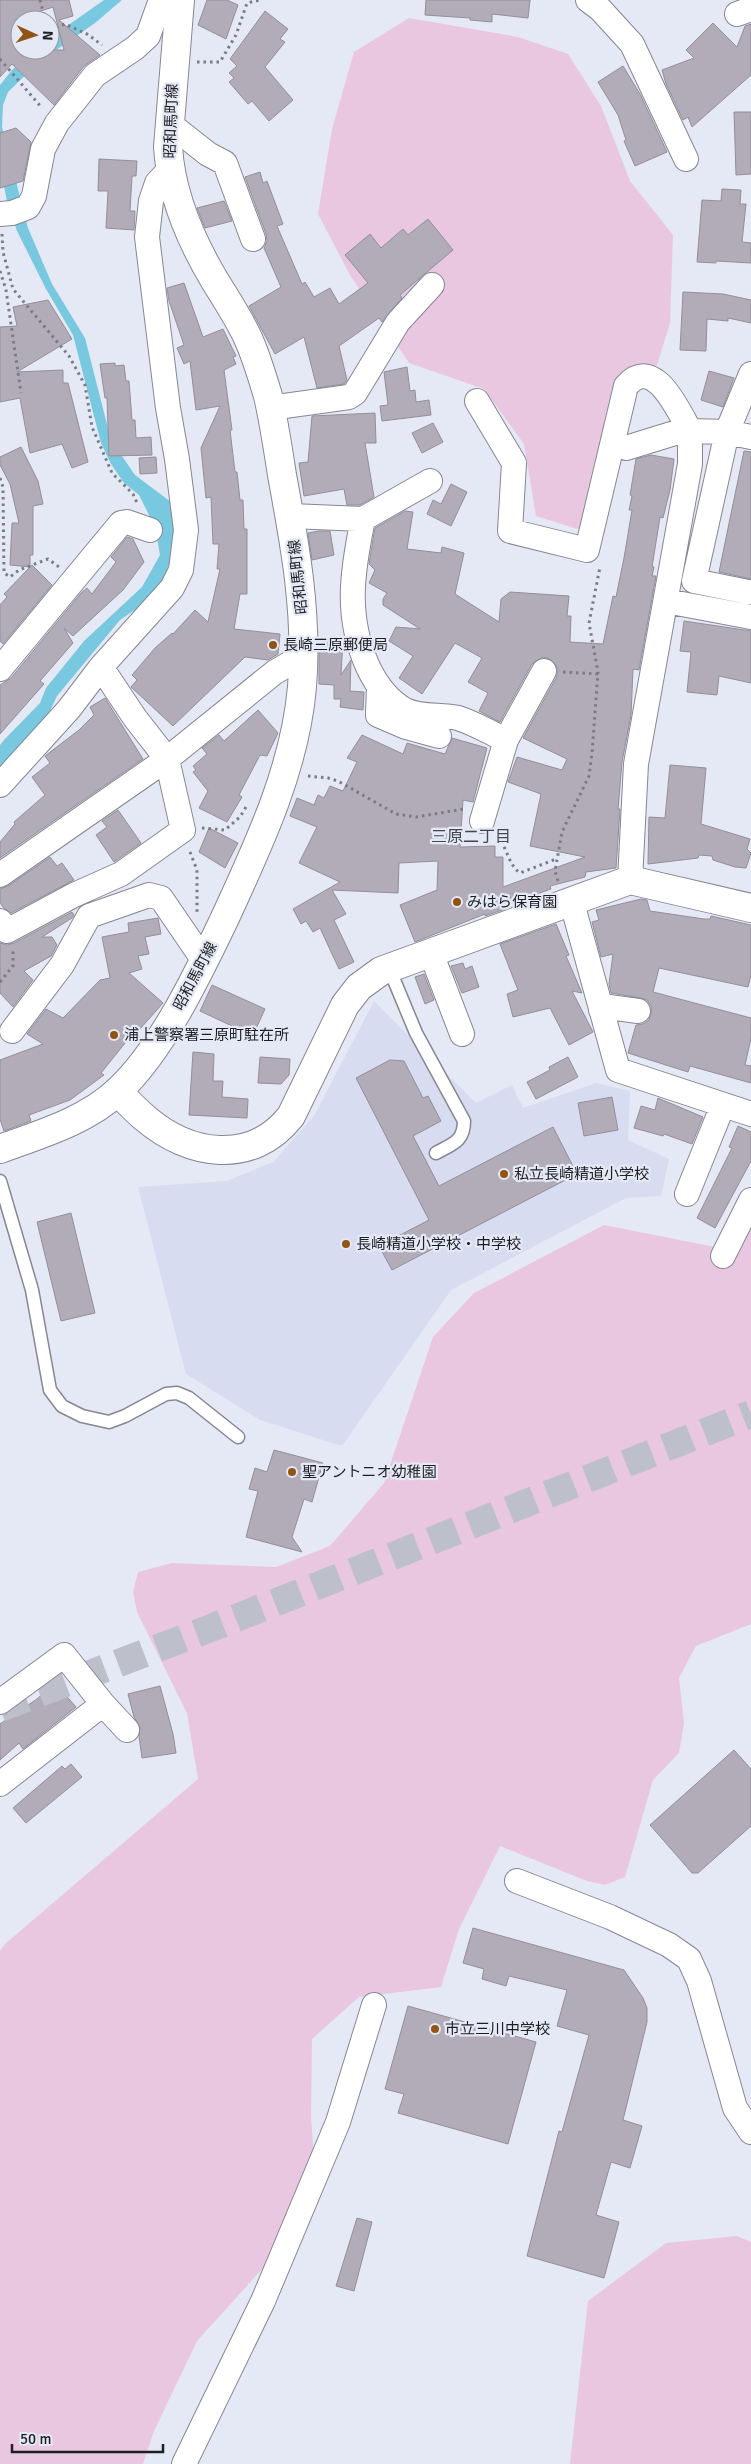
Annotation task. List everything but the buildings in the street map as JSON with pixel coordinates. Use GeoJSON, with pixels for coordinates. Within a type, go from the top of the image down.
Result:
{"type":"FeatureCollection","features":[{"type":"Feature","properties":{"kind":"main road","name":"昭和馬町線"},"geometry":{"type":"LineString","coordinates":[[0,1149],[66,1125],[117,1092],[144,1062],[175,1014],[204,962],[252,859],[284,775],[298,719],[303,656],[303,611],[290,516],[270,408],[250,343],[198,248],[180,208],[170,169],[168,147],[180,0]]}},
{"type":"Feature","properties":{"kind":"main road"},"geometry":{"type":"LineString","coordinates":[[117,1092],[146,1119],[179,1140],[218,1150],[241,1149],[259,1144],[284,1125],[291,1116],[345,1005],[359,987],[381,971],[630,880],[751,908]]}},
{"type":"Feature","properties":{"kind":"street"},"geometry":{"type":"LineString","coordinates":[[11,212],[34,196],[43,150],[57,123],[95,75],[135,48],[148,36],[161,0]]}},
{"type":"Feature","properties":{"kind":"street"},"geometry":{"type":"LineString","coordinates":[[588,0],[600,9],[632,44],[686,159]]}},
{"type":"Feature","properties":{"kind":"street"},"geometry":{"type":"LineString","coordinates":[[171,125],[224,163],[253,239]]}},
{"type":"Feature","properties":{"kind":"street"},"geometry":{"type":"LineString","coordinates":[[0,785],[69,709],[101,667],[172,588],[184,556],[186,530],[177,458],[168,408],[147,237],[151,201],[156,183],[170,169]]}},
{"type":"Feature","properties":{"kind":"street"},"geometry":{"type":"LineString","coordinates":[[270,408],[348,397],[356,393],[398,322],[432,285]]}},
{"type":"Feature","properties":{"kind":"street"},"geometry":{"type":"LineString","coordinates":[[748,592],[694,581],[727,432],[751,374]]}},
{"type":"Feature","properties":{"kind":"street"},"geometry":{"type":"LineString","coordinates":[[477,401],[514,463],[510,531],[587,550],[622,397],[629,382],[642,377],[658,382],[671,397],[690,431],[690,464],[636,764],[630,880]]}},
{"type":"Feature","properties":{"kind":"street"},"geometry":{"type":"LineString","coordinates":[[626,448],[678,432],[727,432],[751,437]]}},
{"type":"Feature","properties":{"kind":"street"},"geometry":{"type":"LineString","coordinates":[[290,516],[363,519],[430,481]]}},
{"type":"Feature","properties":{"kind":"street"},"geometry":{"type":"LineString","coordinates":[[363,519],[353,575],[352,613],[354,628],[364,658],[379,686],[393,701],[408,711],[458,718],[506,740]]}},
{"type":"Feature","properties":{"kind":"street"},"geometry":{"type":"LineString","coordinates":[[0,669],[121,524],[127,522],[150,530]]}},
{"type":"Feature","properties":{"kind":"street"},"geometry":{"type":"LineString","coordinates":[[666,601],[751,617]]}},
{"type":"Feature","properties":{"kind":"street"},"geometry":{"type":"LineString","coordinates":[[0,875],[167,759],[275,672],[303,656]]}},
{"type":"Feature","properties":{"kind":"street"},"geometry":{"type":"LineString","coordinates":[[3,926],[121,874],[183,830],[167,759],[135,718],[101,667]]}},
{"type":"Feature","properties":{"kind":"street"},"geometry":{"type":"LineString","coordinates":[[482,821],[506,740],[544,671]]}},
{"type":"Feature","properties":{"kind":"street"},"geometry":{"type":"LineString","coordinates":[[379,686],[378,715],[406,727],[439,736]]}},
{"type":"Feature","properties":{"kind":"street"},"geometry":{"type":"LineString","coordinates":[[12,1031],[62,964],[89,916],[148,895],[162,898],[204,962]]}},
{"type":"Feature","properties":{"kind":"street"},"geometry":{"type":"LineString","coordinates":[[568,904],[618,1070],[751,1114]]}},
{"type":"Feature","properties":{"kind":"street"},"geometry":{"type":"LineString","coordinates":[[431,953],[462,1034]]}},
{"type":"Feature","properties":{"kind":"street"},"geometry":{"type":"LineString","coordinates":[[601,1010],[609,1007],[638,1011]]}},
{"type":"Feature","properties":{"kind":"street"},"geometry":{"type":"LineString","coordinates":[[687,1194],[723,1105]]}},
{"type":"Feature","properties":{"kind":"street"},"geometry":{"type":"LineString","coordinates":[[723,1256],[751,1200]]}},
{"type":"Feature","properties":{"kind":"street"},"geometry":{"type":"LineString","coordinates":[[0,1702],[64,1655],[103,1704],[127,1730]]}},
{"type":"Feature","properties":{"kind":"street"},"geometry":{"type":"LineString","coordinates":[[0,1784],[103,1704]]}},
{"type":"Feature","properties":{"kind":"street"},"geometry":{"type":"LineString","coordinates":[[517,1881],[610,1917],[669,1945],[688,1959],[699,1981],[734,2108],[751,2132]]}},
{"type":"Feature","properties":{"kind":"street"},"geometry":{"type":"LineString","coordinates":[[184,2464],[262,2301],[338,2122],[374,2005]]}},
{"type":"Feature","properties":{"kind":"lane"},"geometry":{"type":"LineString","coordinates":[[389,968],[416,1033],[464,1121],[464,1133],[458,1141],[436,1154]]}},
{"type":"Feature","properties":{"kind":"lane"},"geometry":{"type":"LineString","coordinates":[[0,1181],[32,1290],[50,1390],[62,1406],[82,1416],[109,1422],[125,1416],[166,1394],[177,1393],[189,1398],[238,1437]]}},
{"type":"Feature","properties":{"kind":"path"},"geometry":{"type":"LineString","coordinates":[[174,62],[220,62],[236,35],[247,3],[260,0]]}},
{"type":"Feature","properties":{"kind":"path"},"geometry":{"type":"LineString","coordinates":[[60,26],[65,24],[87,34]]}},
{"type":"Feature","properties":{"kind":"path"},"geometry":{"type":"LineString","coordinates":[[0,59],[20,86],[57,123]]}},
{"type":"Feature","properties":{"kind":"path"},"geometry":{"type":"LineString","coordinates":[[11,212],[2,233],[3,252],[13,289],[69,356],[85,385],[92,426],[112,473],[132,494],[150,530]]}},
{"type":"Feature","properties":{"kind":"path"},"geometry":{"type":"LineString","coordinates":[[0,271],[6,290],[21,393]]}},
{"type":"Feature","properties":{"kind":"path"},"geometry":{"type":"LineString","coordinates":[[6,290],[13,289]]}},
{"type":"Feature","properties":{"kind":"path"},"geometry":{"type":"LineString","coordinates":[[0,478],[3,487],[4,573],[10,577],[19,570],[48,559],[76,578]]}},
{"type":"Feature","properties":{"kind":"path"},"geometry":{"type":"LineString","coordinates":[[568,904],[556,871],[556,860],[562,832],[589,776],[598,674],[589,623],[600,565]]}},
{"type":"Feature","properties":{"kind":"path"},"geometry":{"type":"LineString","coordinates":[[544,671],[598,674]]}},
{"type":"Feature","properties":{"kind":"path"},"geometry":{"type":"LineString","coordinates":[[284,775],[333,779],[396,814],[416,817],[474,808],[474,817],[482,821],[504,843],[513,865],[520,873],[556,860]]}},
{"type":"Feature","properties":{"kind":"path"},"geometry":{"type":"LineString","coordinates":[[197,918],[197,870],[183,830],[189,827],[225,830],[240,817],[248,802]]}},
{"type":"Feature","properties":{"kind":"path"},"geometry":{"type":"LineString","coordinates":[[0,982],[13,966],[14,956],[3,926]]}},
{"type":"Feature","properties":{"kind":"shaded area"},"geometry":{"type":"Polygon","coordinates":[[[409,18],[518,37],[568,54],[601,106],[630,181],[673,235],[670,323],[657,365],[619,374],[584,531],[536,516],[524,444],[484,389],[409,363],[350,275],[318,214],[332,129],[354,52],[409,18]]]}},
{"type":"Feature","properties":{"kind":"shaded area","name":"長崎精道小学校・中学校"},"geometry":{"type":"Polygon","coordinates":[[[374,1001],[476,1103],[512,1085],[523,1108],[596,1083],[630,1091],[628,1140],[669,1159],[661,1196],[626,1198],[451,1290],[342,1446],[260,1420],[186,1374],[138,1187],[227,1181],[273,1162],[314,1116],[374,1001]]]}},
{"type":"Feature","properties":{"kind":"shaded area"},"geometry":{"type":"Polygon","coordinates":[[[751,1219],[751,1624],[696,1646],[679,1678],[684,1723],[679,1753],[653,1780],[625,1877],[605,1885],[587,1881],[500,1846],[459,1929],[441,1987],[359,1997],[312,2039],[311,2117],[317,2199],[264,2267],[197,2341],[154,2431],[143,2464],[0,2464],[0,1951],[5,1944],[198,1779],[187,1713],[137,1612],[133,1592],[138,1572],[172,1563],[276,1567],[330,1546],[384,1483],[433,1337],[474,1293],[604,1225],[715,1247],[751,1219]]]}},
{"type":"Feature","properties":{"kind":"shaded area"},"geometry":{"type":"Polygon","coordinates":[[[737,2236],[751,2242],[751,2464],[570,2464],[588,2301],[666,2243],[737,2236]]]}},
{"type":"Feature","properties":{"kind":"water"},"geometry":{"type":"Polygon","coordinates":[[[104,0],[122,0],[95,23],[60,47],[60,31],[104,0]]]}},
{"type":"Feature","properties":{"kind":"water"},"geometry":{"type":"Polygon","coordinates":[[[23,60],[42,60],[8,92],[3,105],[2,127],[28,228],[52,284],[85,338],[111,440],[135,475],[171,502],[175,541],[167,571],[155,596],[120,620],[57,696],[49,713],[0,767],[0,745],[40,703],[46,688],[84,641],[142,587],[160,555],[155,527],[139,495],[124,483],[111,464],[101,443],[73,335],[46,289],[17,231],[7,201],[0,168],[0,85],[23,60]]]}},
{"type":"Feature","properties":{"kind":"tunnel"},"geometry":{"type":"LineString","coordinates":[[0,1708],[211,1628],[751,1414]]}},
{"type":"Feature","properties":{"kind":"place","name":"長崎三原郵便局"},"geometry":{"type":"Point","coordinates":[273,645]}},
{"type":"Feature","properties":{"kind":"place","name":"みはら保育園"},"geometry":{"type":"Point","coordinates":[457,902]}},
{"type":"Feature","properties":{"kind":"place","name":"浦上警察署三原町駐在所"},"geometry":{"type":"Point","coordinates":[114,1035]}},
{"type":"Feature","properties":{"kind":"place","name":"私立長崎精道小学校"},"geometry":{"type":"Point","coordinates":[504,1174]}},
{"type":"Feature","properties":{"kind":"place","name":"長崎精道小学校・中学校"},"geometry":{"type":"Point","coordinates":[346,1244]}},
{"type":"Feature","properties":{"kind":"place","name":"聖アントニオ幼稚園"},"geometry":{"type":"Point","coordinates":[292,1472]}},
{"type":"Feature","properties":{"kind":"place","name":"市立三川中学校"},"geometry":{"type":"Point","coordinates":[435,2029]}},
{"type":"Feature","properties":{"kind":"district","name":"三原二丁目"},"geometry":{"type":"Point","coordinates":[471,837]}}]}
